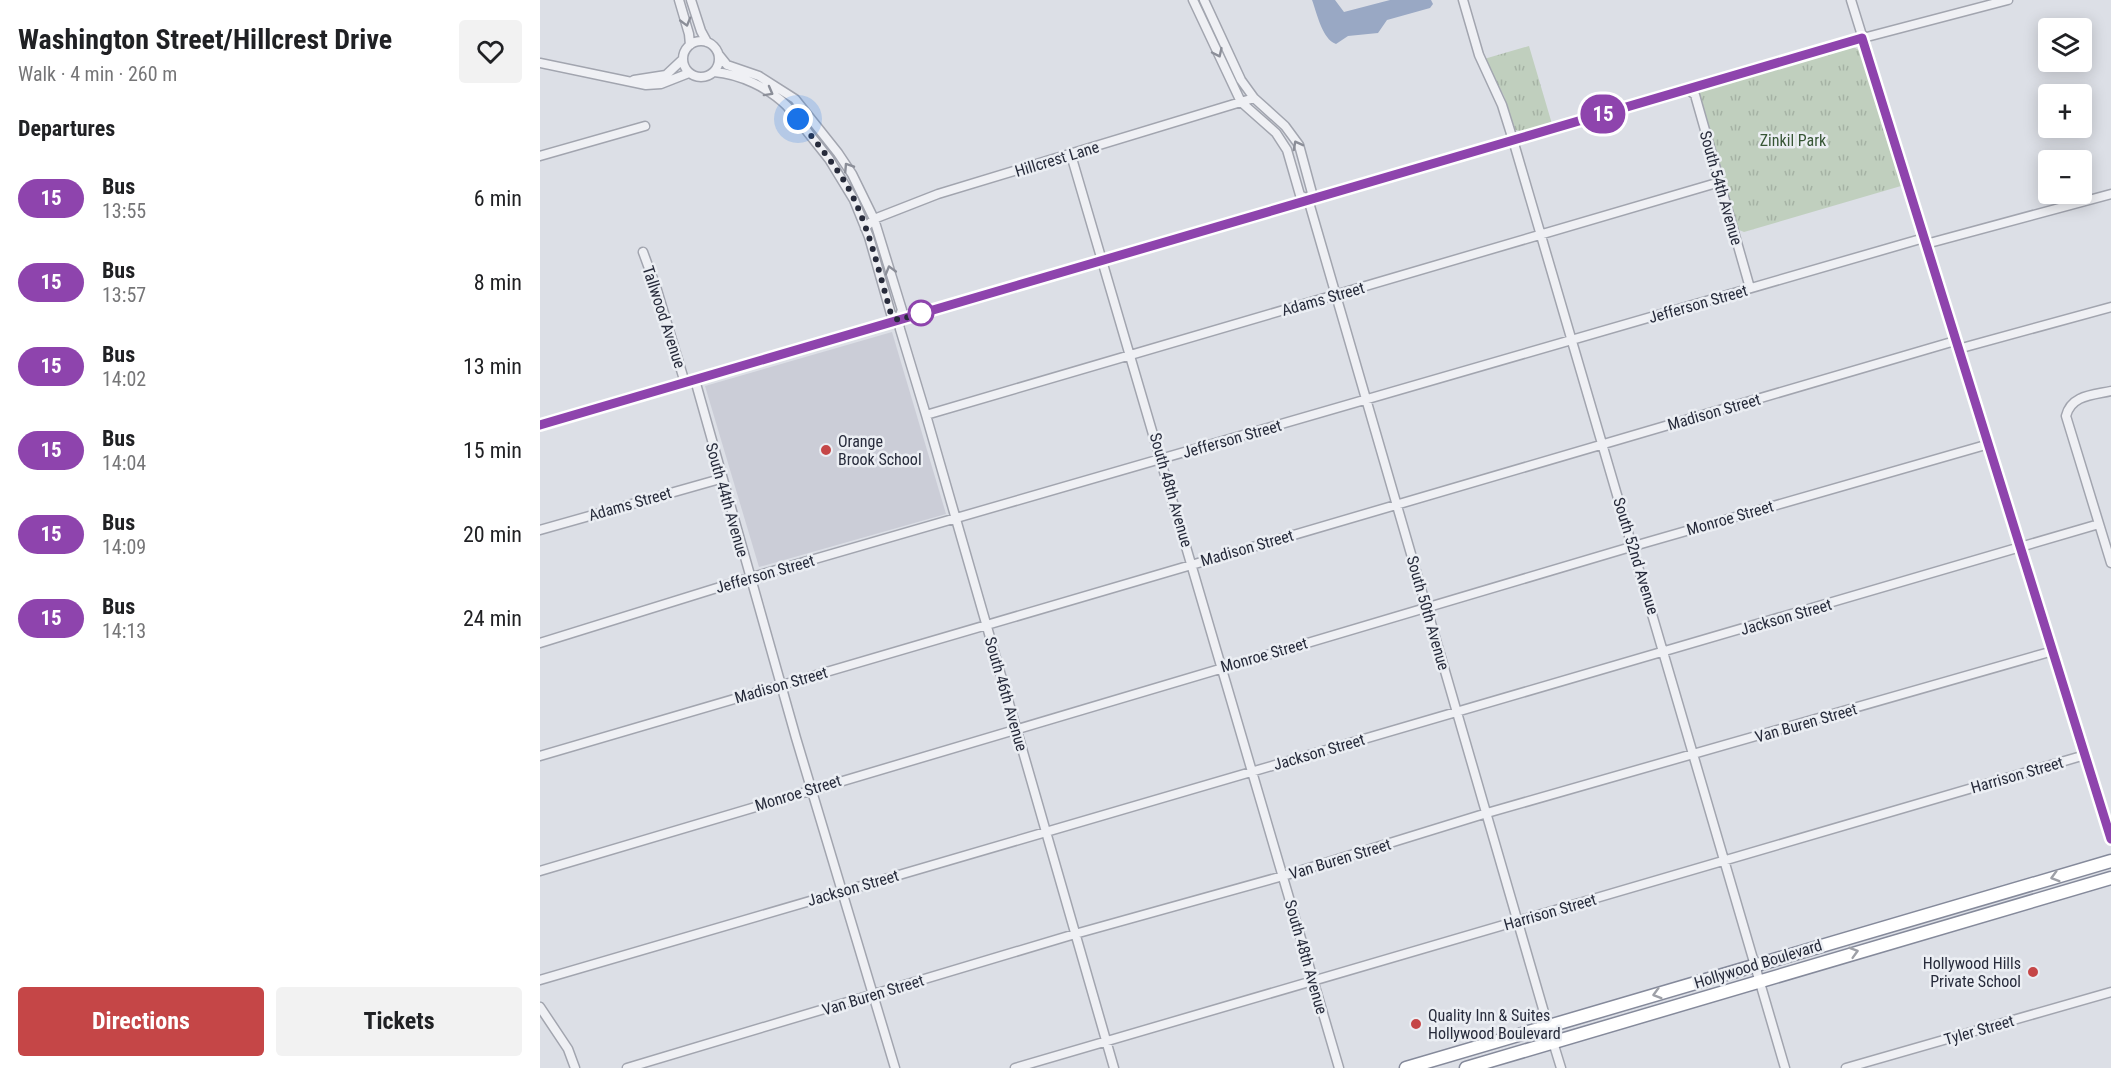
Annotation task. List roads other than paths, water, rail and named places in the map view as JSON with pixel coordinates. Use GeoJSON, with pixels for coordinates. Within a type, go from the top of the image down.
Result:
{"type":"FeatureCollection","features":[{"type":"Feature","properties":{"kind":"highway","name":"Hollywood Boulevard"},"geometry":{"type":"LineString","coordinates":[[1466,1068],[1553,1042],[1756,973],[2111,861]]}},
{"type":"Feature","properties":{"kind":"highway","name":"Hollywood Boulevard"},"geometry":{"type":"LineString","coordinates":[[1407,1068],[1602,1010],[1756,973],[2111,878]]}},
{"type":"Feature","properties":{"kind":"highway"},"geometry":{"type":"LineString","coordinates":[[1553,1042],[1557,1034],[1594,1020],[1602,1010]]}},
{"type":"Feature","properties":{"kind":"highway"},"geometry":{"type":"LineString","coordinates":[[1492,1060],[1499,1050],[1546,1035],[1548,1026]]}},
{"type":"Feature","properties":{"kind":"street"},"geometry":{"type":"LineString","coordinates":[[628,81],[666,75],[682,60],[690,45],[690,34],[679,0]]}},
{"type":"Feature","properties":{"kind":"street"},"geometry":{"type":"LineString","coordinates":[[540,63],[646,85],[661,84],[689,73],[703,78],[714,72],[720,61],[719,55],[707,42],[691,0]]}},
{"type":"Feature","properties":{"kind":"street"},"geometry":{"type":"LineString","coordinates":[[1193,0],[1240,102],[1276,133],[1287,150],[1300,195],[1308,199]]}},
{"type":"Feature","properties":{"kind":"street"},"geometry":{"type":"LineString","coordinates":[[1204,0],[1241,80],[1254,98],[1285,126],[1299,145],[1312,193],[1308,199]]}},
{"type":"Feature","properties":{"kind":"street","name":"South 52nd Avenue"},"geometry":{"type":"LineString","coordinates":[[1463,0],[1479,55],[1502,105],[1513,140],[1634,546],[1785,1068]]}},
{"type":"Feature","properties":{"kind":"street"},"geometry":{"type":"LineString","coordinates":[[1851,0],[1956,345],[2022,548],[2111,839]]}},
{"type":"Feature","properties":{"kind":"street"},"geometry":{"type":"LineString","coordinates":[[540,426],[1862,38],[2008,0]]}},
{"type":"Feature","properties":{"kind":"street"},"geometry":{"type":"LineString","coordinates":[[690,45],[707,42]]}},
{"type":"Feature","properties":{"kind":"street","name":"South 46th Avenue"},"geometry":{"type":"LineString","coordinates":[[719,55],[727,65],[759,76],[795,99],[852,174],[874,219],[902,310],[898,320]]}},
{"type":"Feature","properties":{"kind":"street"},"geometry":{"type":"LineString","coordinates":[[682,60],[689,73]]}},
{"type":"Feature","properties":{"kind":"street","name":"South 46th Avenue"},"geometry":{"type":"LineString","coordinates":[[714,72],[726,73],[754,84],[777,96],[787,106],[843,179],[865,228],[891,314],[898,320],[1114,1068]]}},
{"type":"Feature","properties":{"kind":"street","name":"South 54th Avenue"},"geometry":{"type":"LineString","coordinates":[[1689,90],[1695,95],[1750,288]]}},
{"type":"Feature","properties":{"kind":"street","name":"Hillcrest Lane"},"geometry":{"type":"LineString","coordinates":[[865,228],[874,219],[938,194],[1254,98]]}},
{"type":"Feature","properties":{"kind":"street"},"geometry":{"type":"LineString","coordinates":[[540,156],[645,126]]}},
{"type":"Feature","properties":{"kind":"street","name":"South 48th Avenue"},"geometry":{"type":"LineString","coordinates":[[1071,155],[1132,355],[1339,1068]]}},
{"type":"Feature","properties":{"kind":"street","name":"Adams Street"},"geometry":{"type":"LineString","coordinates":[[926,415],[1720,182]]}},
{"type":"Feature","properties":{"kind":"street","name":"Jefferson Street"},"geometry":{"type":"LineString","coordinates":[[540,642],[749,578],[1750,288],[2111,194]]}},
{"type":"Feature","properties":{"kind":"street","name":"South 50th Avenue"},"geometry":{"type":"LineString","coordinates":[[1308,199],[1548,1026]]}},
{"type":"Feature","properties":{"kind":"street","name":"Tallwood Avenue"},"geometry":{"type":"LineString","coordinates":[[642,252],[657,290],[685,383]]}},
{"type":"Feature","properties":{"kind":"street","name":"Madison Street"},"geometry":{"type":"LineString","coordinates":[[540,756],[1603,444],[1956,345],[2111,307]]}},
{"type":"Feature","properties":{"kind":"street","name":"South 44th Avenue"},"geometry":{"type":"LineString","coordinates":[[695,380],[720,478],[780,685],[895,1068]]}},
{"type":"Feature","properties":{"kind":"street"},"geometry":{"type":"LineString","coordinates":[[2111,390],[2076,400],[2068,406],[2066,416],[2111,563]]}},
{"type":"Feature","properties":{"kind":"street","name":"Monroe Street"},"geometry":{"type":"LineString","coordinates":[[540,871],[1426,607],[1989,444]]}},
{"type":"Feature","properties":{"kind":"street","name":"Adams Street"},"geometry":{"type":"LineString","coordinates":[[540,530],[720,478]]}},
{"type":"Feature","properties":{"kind":"street","name":"Jackson Street"},"geometry":{"type":"LineString","coordinates":[[540,980],[2099,524]]}},
{"type":"Feature","properties":{"kind":"street","name":"Van Buren Street"},"geometry":{"type":"LineString","coordinates":[[627,1068],[1075,934],[1283,876],[1487,813],[2053,651]]}},
{"type":"Feature","properties":{"kind":"street","name":"Harrison Street"},"geometry":{"type":"LineString","coordinates":[[1015,1068],[2085,755]]}},
{"type":"Feature","properties":{"kind":"street","name":"Tyler Street"},"geometry":{"type":"LineString","coordinates":[[1846,1068],[2111,992]]}},
{"type":"Feature","properties":{"kind":"street"},"geometry":{"type":"LineString","coordinates":[[540,1007],[568,1049],[575,1068]]}},
{"type":"Feature","properties":{"kind":"street"},"geometry":{"type":"LineString","coordinates":[[1553,1042],[1561,1068]]}},
{"type":"Feature","properties":{"kind":"water"},"geometry":{"type":"Polygon","coordinates":[[[1312,0],[1335,0],[1344,12],[1390,0],[1431,0],[1433,4],[1430,8],[1387,20],[1378,33],[1348,36],[1336,44],[1327,37],[1312,0]]]}},
{"type":"Feature","properties":{"kind":"place","name":"Orange Brook School"},"geometry":{"type":"Point","coordinates":[826,450]}},
{"type":"Feature","properties":{"kind":"place","name":"Hollywood Hills Private School"},"geometry":{"type":"Point","coordinates":[2033,972]}},
{"type":"Feature","properties":{"kind":"place","name":"Quality Inn & Suites Hollywood Boulevard"},"geometry":{"type":"Point","coordinates":[1416,1024]}},
{"type":"Feature","properties":{"kind":"park label","name":"Zinkil Park"},"geometry":{"type":"Point","coordinates":[1793,140]}}]}
